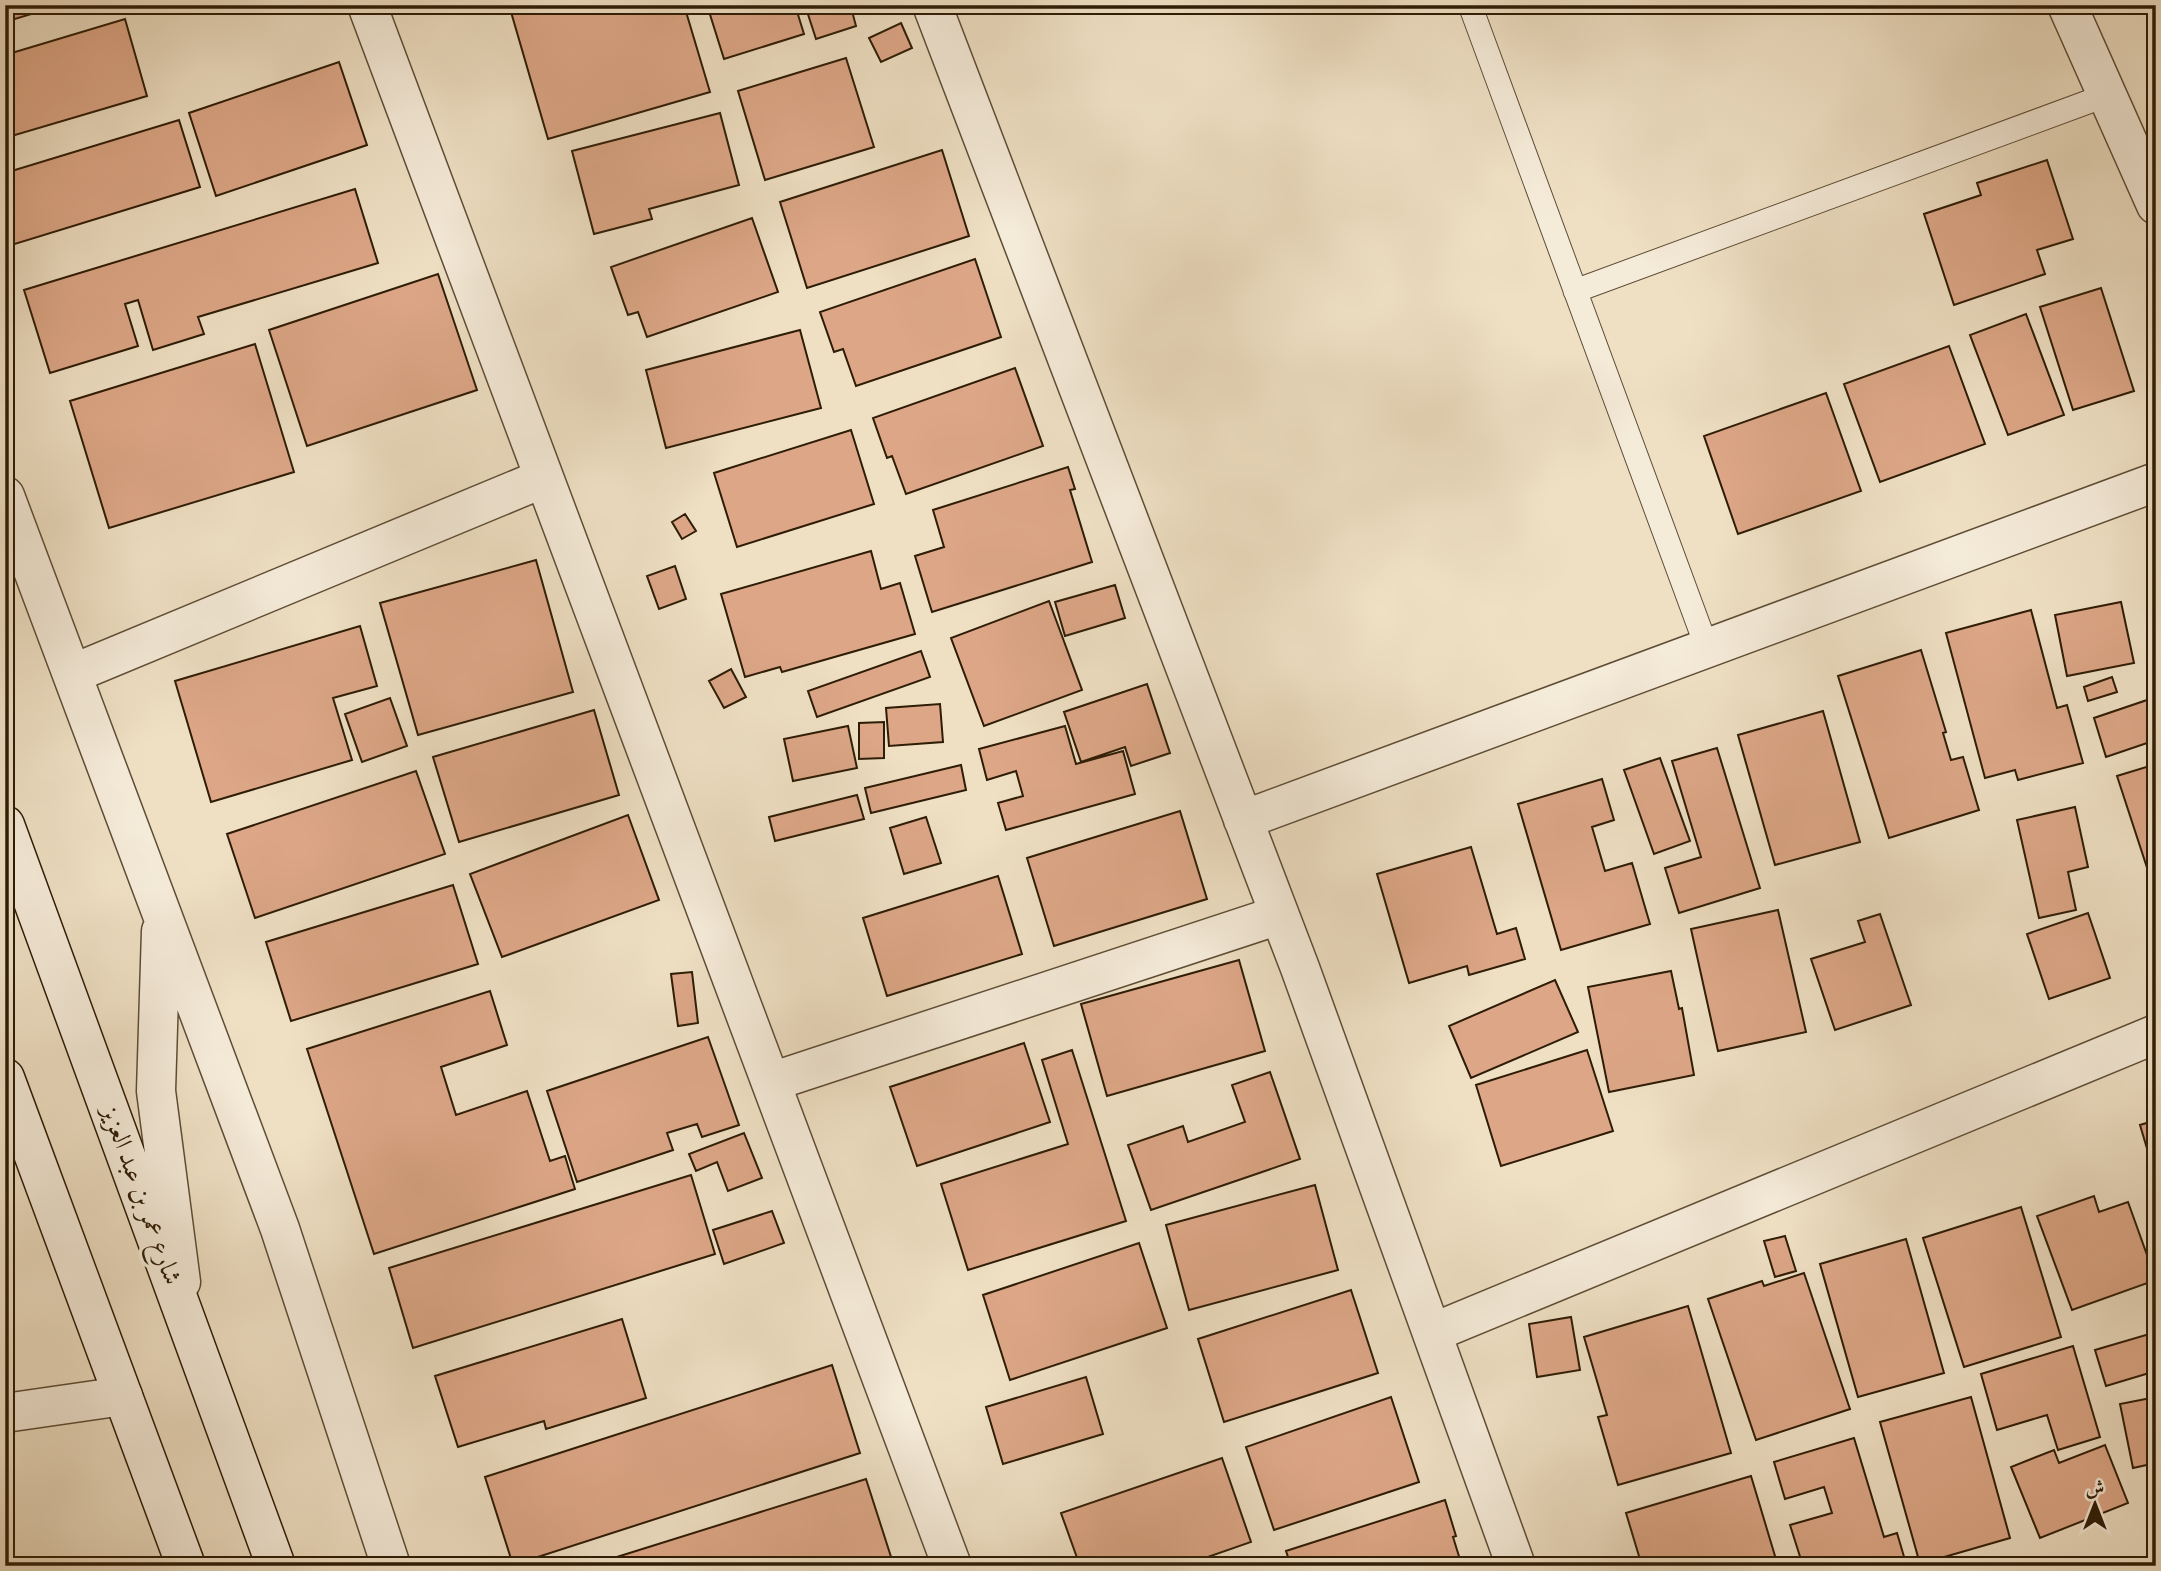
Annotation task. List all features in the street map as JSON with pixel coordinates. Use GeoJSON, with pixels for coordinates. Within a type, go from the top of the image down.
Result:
{"type":"FeatureCollection","features":[{"type":"Feature","properties":{"kind":"street"},"geometry":{"type":"LineString","coordinates":[[367,5],[952,1566]]}},
{"type":"Feature","properties":{"kind":"street"},"geometry":{"type":"LineString","coordinates":[[932,5],[1279,915],[1516,1566]]}},
{"type":"Feature","properties":{"kind":"street"},"geometry":{"type":"LineString","coordinates":[[2067,5],[2156,205]]}},
{"type":"Feature","properties":{"kind":"street"},"geometry":{"type":"LineString","coordinates":[[72,674],[544,478]]}},
{"type":"Feature","properties":{"kind":"street"},"geometry":{"type":"LineString","coordinates":[[1243,820],[2156,482]]}},
{"type":"Feature","properties":{"kind":"street"},"geometry":{"type":"LineString","coordinates":[[5,496],[280,1228],[391,1566]]}},
{"type":"Feature","properties":{"kind":"street","name":"شارع عمر بن عبد العزيز"},"geometry":{"type":"LineString","coordinates":[[5,825],[276,1566]]}},
{"type":"Feature","properties":{"kind":"street"},"geometry":{"type":"LineString","coordinates":[[162,914],[156,1091],[185,1312]]}},
{"type":"Feature","properties":{"kind":"street"},"geometry":{"type":"LineString","coordinates":[[771,1082],[1279,915]]}},
{"type":"Feature","properties":{"kind":"street"},"geometry":{"type":"LineString","coordinates":[[1432,1333],[2156,1034]]}},
{"type":"Feature","properties":{"kind":"street"},"geometry":{"type":"LineString","coordinates":[[5,1078],[186,1566]]}},
{"type":"Feature","properties":{"kind":"street"},"geometry":{"type":"LineString","coordinates":[[5,1413],[122,1396]]}},
{"type":"Feature","properties":{"kind":"lane"},"geometry":{"type":"LineString","coordinates":[[1469,5],[1706,648]]}},
{"type":"Feature","properties":{"kind":"lane"},"geometry":{"type":"LineString","coordinates":[[1575,291],[2107,95]]}},
{"type":"Feature","properties":{"kind":"building"},"geometry":{"type":"Polygon","coordinates":[[[5,5],[61,5],[5,22],[5,5]]]}},
{"type":"Feature","properties":{"kind":"building"},"geometry":{"type":"Polygon","coordinates":[[[509,5],[684,5],[710,92],[548,139],[509,5]]]}},
{"type":"Feature","properties":{"kind":"building"},"geometry":{"type":"Polygon","coordinates":[[[707,5],[795,5],[804,34],[724,59],[707,5]]]}},
{"type":"Feature","properties":{"kind":"building"},"geometry":{"type":"Polygon","coordinates":[[[805,5],[870,5],[852,11],[856,26],[816,39],[805,5]]]}},
{"type":"Feature","properties":{"kind":"building"},"geometry":{"type":"Polygon","coordinates":[[[125,19],[147,96],[5,138],[5,55],[125,19]]]}},
{"type":"Feature","properties":{"kind":"building"},"geometry":{"type":"Polygon","coordinates":[[[901,23],[912,48],[881,62],[869,38],[901,23]]]}},
{"type":"Feature","properties":{"kind":"building"},"geometry":{"type":"Polygon","coordinates":[[[846,58],[874,147],[765,180],[738,91],[846,58]]]}},
{"type":"Feature","properties":{"kind":"building"},"geometry":{"type":"Polygon","coordinates":[[[339,62],[367,145],[216,196],[189,113],[339,62]]]}},
{"type":"Feature","properties":{"kind":"building"},"geometry":{"type":"Polygon","coordinates":[[[720,113],[739,185],[649,209],[652,219],[594,234],[572,151],[720,113]]]}},
{"type":"Feature","properties":{"kind":"building"},"geometry":{"type":"Polygon","coordinates":[[[179,120],[200,187],[5,247],[5,173],[179,120]]]}},
{"type":"Feature","properties":{"kind":"building"},"geometry":{"type":"Polygon","coordinates":[[[942,150],[969,236],[807,288],[780,202],[942,150]]]}},
{"type":"Feature","properties":{"kind":"building"},"geometry":{"type":"Polygon","coordinates":[[[2047,160],[2073,239],[2037,250],[2045,274],[1954,305],[1924,214],[1981,195],[1977,183],[2047,160]]]}},
{"type":"Feature","properties":{"kind":"building"},"geometry":{"type":"Polygon","coordinates":[[[355,189],[378,263],[198,317],[204,334],[153,350],[138,300],[125,304],[138,346],[50,373],[24,290],[355,189]]]}},
{"type":"Feature","properties":{"kind":"building"},"geometry":{"type":"Polygon","coordinates":[[[752,218],[778,292],[647,337],[638,312],[628,315],[611,267],[752,218]]]}},
{"type":"Feature","properties":{"kind":"building"},"geometry":{"type":"Polygon","coordinates":[[[975,259],[1001,337],[856,386],[843,349],[834,352],[820,312],[975,259]]]}},
{"type":"Feature","properties":{"kind":"building"},"geometry":{"type":"Polygon","coordinates":[[[438,274],[477,390],[307,446],[269,330],[438,274]]]}},
{"type":"Feature","properties":{"kind":"building"},"geometry":{"type":"Polygon","coordinates":[[[2101,288],[2134,391],[2073,410],[2040,307],[2101,288]]]}},
{"type":"Feature","properties":{"kind":"building"},"geometry":{"type":"Polygon","coordinates":[[[2026,314],[2064,415],[2008,435],[1970,335],[2026,314]]]}},
{"type":"Feature","properties":{"kind":"building"},"geometry":{"type":"Polygon","coordinates":[[[800,330],[821,408],[666,448],[646,370],[800,330]]]}},
{"type":"Feature","properties":{"kind":"building"},"geometry":{"type":"Polygon","coordinates":[[[255,344],[294,472],[109,528],[70,401],[255,344]]]}},
{"type":"Feature","properties":{"kind":"building"},"geometry":{"type":"Polygon","coordinates":[[[1949,346],[1985,444],[1880,482],[1844,384],[1949,346]]]}},
{"type":"Feature","properties":{"kind":"building"},"geometry":{"type":"Polygon","coordinates":[[[1015,368],[1043,446],[906,494],[892,456],[887,458],[873,418],[1015,368]]]}},
{"type":"Feature","properties":{"kind":"building"},"geometry":{"type":"Polygon","coordinates":[[[1826,393],[1861,491],[1738,534],[1704,436],[1826,393]]]}},
{"type":"Feature","properties":{"kind":"building"},"geometry":{"type":"Polygon","coordinates":[[[851,430],[874,504],[737,547],[714,473],[851,430]]]}},
{"type":"Feature","properties":{"kind":"building"},"geometry":{"type":"Polygon","coordinates":[[[1068,467],[1075,489],[1070,490],[1092,562],[932,612],[915,556],[944,547],[933,510],[1068,467]]]}},
{"type":"Feature","properties":{"kind":"building"},"geometry":{"type":"Polygon","coordinates":[[[685,514],[696,531],[682,539],[672,522],[685,514]]]}},
{"type":"Feature","properties":{"kind":"building"},"geometry":{"type":"Polygon","coordinates":[[[871,551],[881,589],[900,583],[915,634],[782,672],[780,667],[745,677],[721,594],[871,551]]]}},
{"type":"Feature","properties":{"kind":"building"},"geometry":{"type":"Polygon","coordinates":[[[536,560],[573,692],[418,735],[380,603],[536,560]]]}},
{"type":"Feature","properties":{"kind":"building"},"geometry":{"type":"Polygon","coordinates":[[[675,566],[686,599],[659,609],[647,576],[675,566]]]}},
{"type":"Feature","properties":{"kind":"building"},"geometry":{"type":"Polygon","coordinates":[[[1115,585],[1125,618],[1065,636],[1055,602],[1115,585]]]}},
{"type":"Feature","properties":{"kind":"building"},"geometry":{"type":"Polygon","coordinates":[[[1049,601],[1082,690],[984,726],[951,638],[1049,601]]]}},
{"type":"Feature","properties":{"kind":"building"},"geometry":{"type":"Polygon","coordinates":[[[2121,602],[2134,663],[2067,676],[2055,615],[2121,602]]]}},
{"type":"Feature","properties":{"kind":"building"},"geometry":{"type":"Polygon","coordinates":[[[2031,610],[2057,708],[2067,705],[2083,763],[2018,780],[2015,770],[1985,778],[1946,633],[2031,610]]]}},
{"type":"Feature","properties":{"kind":"building"},"geometry":{"type":"Polygon","coordinates":[[[360,626],[377,686],[333,698],[352,760],[211,802],[175,681],[360,626]]]}},
{"type":"Feature","properties":{"kind":"building"},"geometry":{"type":"Polygon","coordinates":[[[1921,650],[1946,732],[1943,733],[1951,760],[1963,757],[1979,810],[1889,838],[1838,676],[1921,650]]]}},
{"type":"Feature","properties":{"kind":"building"},"geometry":{"type":"Polygon","coordinates":[[[921,651],[930,677],[817,717],[808,691],[921,651]]]}},
{"type":"Feature","properties":{"kind":"building"},"geometry":{"type":"Polygon","coordinates":[[[731,669],[746,697],[724,708],[709,681],[731,669]]]}},
{"type":"Feature","properties":{"kind":"building"},"geometry":{"type":"Polygon","coordinates":[[[2112,677],[2117,692],[2088,701],[2084,687],[2112,677]]]}},
{"type":"Feature","properties":{"kind":"building"},"geometry":{"type":"Polygon","coordinates":[[[1147,684],[1170,753],[1131,766],[1125,747],[1081,762],[1064,712],[1147,684]]]}},
{"type":"Feature","properties":{"kind":"building"},"geometry":{"type":"Polygon","coordinates":[[[2156,697],[2156,740],[2106,757],[2094,718],[2156,697]]]}},
{"type":"Feature","properties":{"kind":"building"},"geometry":{"type":"Polygon","coordinates":[[[390,698],[407,746],[362,762],[345,714],[390,698]]]}},
{"type":"Feature","properties":{"kind":"building"},"geometry":{"type":"Polygon","coordinates":[[[940,704],[943,742],[889,746],[886,708],[940,704]]]}},
{"type":"Feature","properties":{"kind":"building"},"geometry":{"type":"Polygon","coordinates":[[[594,710],[619,795],[459,842],[433,757],[594,710]]]}},
{"type":"Feature","properties":{"kind":"building"},"geometry":{"type":"Polygon","coordinates":[[[1823,711],[1860,842],[1775,865],[1738,735],[1823,711]]]}},
{"type":"Feature","properties":{"kind":"building"},"geometry":{"type":"Polygon","coordinates":[[[884,722],[884,758],[859,759],[859,723],[884,722]]]}},
{"type":"Feature","properties":{"kind":"building"},"geometry":{"type":"Polygon","coordinates":[[[848,726],[857,768],[793,781],[784,739],[848,726]]]}},
{"type":"Feature","properties":{"kind":"building"},"geometry":{"type":"Polygon","coordinates":[[[1065,726],[1076,764],[1123,751],[1135,794],[1006,830],[998,803],[1023,796],[1016,771],[987,780],[979,749],[1065,726]]]}},
{"type":"Feature","properties":{"kind":"building"},"geometry":{"type":"Polygon","coordinates":[[[1717,748],[1760,888],[1679,913],[1665,868],[1701,857],[1672,761],[1717,748]]]}},
{"type":"Feature","properties":{"kind":"building"},"geometry":{"type":"Polygon","coordinates":[[[1660,758],[1690,841],[1654,854],[1624,770],[1660,758]]]}},
{"type":"Feature","properties":{"kind":"building"},"geometry":{"type":"Polygon","coordinates":[[[2156,764],[2156,889],[2154,889],[2117,776],[2156,764]]]}},
{"type":"Feature","properties":{"kind":"building"},"geometry":{"type":"Polygon","coordinates":[[[961,765],[966,790],[871,813],[865,788],[961,765]]]}},
{"type":"Feature","properties":{"kind":"building"},"geometry":{"type":"Polygon","coordinates":[[[416,771],[445,854],[255,918],[227,834],[416,771]]]}},
{"type":"Feature","properties":{"kind":"building"},"geometry":{"type":"Polygon","coordinates":[[[1602,779],[1614,820],[1592,827],[1605,871],[1632,863],[1650,924],[1561,950],[1518,804],[1602,779]]]}},
{"type":"Feature","properties":{"kind":"building"},"geometry":{"type":"Polygon","coordinates":[[[857,795],[864,819],[775,841],[769,817],[857,795]]]}},
{"type":"Feature","properties":{"kind":"building"},"geometry":{"type":"Polygon","coordinates":[[[2075,807],[2088,867],[2068,872],[2076,910],[2039,918],[2017,820],[2075,807]]]}},
{"type":"Feature","properties":{"kind":"building"},"geometry":{"type":"Polygon","coordinates":[[[1180,811],[1207,899],[1054,946],[1027,858],[1180,811]]]}},
{"type":"Feature","properties":{"kind":"building"},"geometry":{"type":"Polygon","coordinates":[[[628,815],[659,900],[502,957],[470,874],[628,815]]]}},
{"type":"Feature","properties":{"kind":"building"},"geometry":{"type":"Polygon","coordinates":[[[926,817],[941,863],[904,874],[890,828],[926,817]]]}},
{"type":"Feature","properties":{"kind":"building"},"geometry":{"type":"Polygon","coordinates":[[[1471,847],[1497,934],[1516,928],[1525,959],[1469,975],[1467,966],[1409,983],[1377,874],[1471,847]]]}},
{"type":"Feature","properties":{"kind":"building"},"geometry":{"type":"Polygon","coordinates":[[[998,876],[1022,954],[887,996],[863,918],[998,876]]]}},
{"type":"Feature","properties":{"kind":"building"},"geometry":{"type":"Polygon","coordinates":[[[453,885],[478,964],[291,1021],[266,942],[453,885]]]}},
{"type":"Feature","properties":{"kind":"building"},"geometry":{"type":"Polygon","coordinates":[[[1778,910],[1806,1032],[1718,1051],[1691,929],[1778,910]]]}},
{"type":"Feature","properties":{"kind":"building"},"geometry":{"type":"Polygon","coordinates":[[[2088,913],[2110,978],[2049,999],[2027,934],[2088,913]]]}},
{"type":"Feature","properties":{"kind":"building"},"geometry":{"type":"Polygon","coordinates":[[[1880,914],[1911,1005],[1835,1030],[1811,959],[1865,942],[1858,921],[1880,914]]]}},
{"type":"Feature","properties":{"kind":"building"},"geometry":{"type":"Polygon","coordinates":[[[1239,960],[1265,1051],[1107,1096],[1081,1004],[1239,960]]]}},
{"type":"Feature","properties":{"kind":"building"},"geometry":{"type":"Polygon","coordinates":[[[1671,971],[1679,1009],[1682,1008],[1694,1075],[1609,1092],[1588,987],[1671,971]]]}},
{"type":"Feature","properties":{"kind":"building"},"geometry":{"type":"Polygon","coordinates":[[[692,972],[698,1023],[678,1026],[671,974],[692,972]]]}},
{"type":"Feature","properties":{"kind":"building"},"geometry":{"type":"Polygon","coordinates":[[[1555,980],[1578,1032],[1471,1078],[1449,1026],[1555,980]]]}},
{"type":"Feature","properties":{"kind":"building"},"geometry":{"type":"Polygon","coordinates":[[[490,991],[507,1045],[441,1067],[456,1115],[527,1091],[550,1161],[565,1156],[575,1189],[374,1254],[307,1049],[490,991]]]}},
{"type":"Feature","properties":{"kind":"building"},"geometry":{"type":"Polygon","coordinates":[[[708,1037],[739,1125],[702,1137],[697,1124],[667,1133],[673,1150],[577,1182],[547,1091],[708,1037]]]}},
{"type":"Feature","properties":{"kind":"building"},"geometry":{"type":"Polygon","coordinates":[[[1024,1043],[1050,1122],[917,1166],[890,1087],[1024,1043]]]}},
{"type":"Feature","properties":{"kind":"building"},"geometry":{"type":"Polygon","coordinates":[[[1072,1050],[1126,1221],[968,1270],[941,1184],[1068,1144],[1042,1060],[1072,1050]]]}},
{"type":"Feature","properties":{"kind":"building"},"geometry":{"type":"Polygon","coordinates":[[[1587,1050],[1613,1131],[1501,1166],[1476,1085],[1587,1050]]]}},
{"type":"Feature","properties":{"kind":"building"},"geometry":{"type":"Polygon","coordinates":[[[1270,1072],[1300,1159],[1151,1210],[1128,1145],[1183,1126],[1188,1142],[1245,1122],[1232,1085],[1270,1072]]]}},
{"type":"Feature","properties":{"kind":"building"},"geometry":{"type":"Polygon","coordinates":[[[2156,1120],[2156,1179],[2140,1125],[2156,1120]]]}},
{"type":"Feature","properties":{"kind":"building"},"geometry":{"type":"Polygon","coordinates":[[[744,1133],[762,1178],[728,1191],[717,1162],[696,1171],[689,1154],[744,1133]]]}},
{"type":"Feature","properties":{"kind":"building"},"geometry":{"type":"Polygon","coordinates":[[[691,1175],[715,1254],[413,1348],[389,1268],[691,1175]]]}},
{"type":"Feature","properties":{"kind":"building"},"geometry":{"type":"Polygon","coordinates":[[[1315,1185],[1338,1270],[1189,1310],[1166,1225],[1315,1185]]]}},
{"type":"Feature","properties":{"kind":"building"},"geometry":{"type":"Polygon","coordinates":[[[2094,1196],[2099,1212],[2128,1202],[2156,1280],[2072,1310],[2037,1216],[2094,1196]]]}},
{"type":"Feature","properties":{"kind":"building"},"geometry":{"type":"Polygon","coordinates":[[[2021,1207],[2061,1337],[1964,1367],[1923,1238],[2021,1207]]]}},
{"type":"Feature","properties":{"kind":"building"},"geometry":{"type":"Polygon","coordinates":[[[772,1211],[784,1243],[724,1264],[713,1230],[772,1211]]]}},
{"type":"Feature","properties":{"kind":"building"},"geometry":{"type":"Polygon","coordinates":[[[1785,1236],[1796,1271],[1775,1277],[1764,1241],[1785,1236]]]}},
{"type":"Feature","properties":{"kind":"building"},"geometry":{"type":"Polygon","coordinates":[[[1906,1239],[1944,1373],[1858,1397],[1820,1264],[1906,1239]]]}},
{"type":"Feature","properties":{"kind":"building"},"geometry":{"type":"Polygon","coordinates":[[[1139,1243],[1167,1328],[1010,1380],[983,1295],[1139,1243]]]}},
{"type":"Feature","properties":{"kind":"building"},"geometry":{"type":"Polygon","coordinates":[[[1804,1273],[1850,1409],[1756,1440],[1708,1299],[1762,1281],[1764,1286],[1804,1273]]]}},
{"type":"Feature","properties":{"kind":"building"},"geometry":{"type":"Polygon","coordinates":[[[1351,1290],[1378,1373],[1224,1422],[1198,1339],[1351,1290]]]}},
{"type":"Feature","properties":{"kind":"building"},"geometry":{"type":"Polygon","coordinates":[[[1688,1306],[1731,1453],[1618,1485],[1598,1417],[1607,1415],[1584,1337],[1688,1306]]]}},
{"type":"Feature","properties":{"kind":"building"},"geometry":{"type":"Polygon","coordinates":[[[1571,1317],[1580,1370],[1537,1377],[1529,1324],[1571,1317]]]}},
{"type":"Feature","properties":{"kind":"building"},"geometry":{"type":"Polygon","coordinates":[[[622,1319],[646,1398],[546,1429],[544,1421],[458,1447],[435,1376],[622,1319]]]}},
{"type":"Feature","properties":{"kind":"building"},"geometry":{"type":"Polygon","coordinates":[[[2156,1332],[2156,1371],[2106,1386],[2095,1350],[2156,1332]]]}},
{"type":"Feature","properties":{"kind":"building"},"geometry":{"type":"Polygon","coordinates":[[[2073,1346],[2100,1437],[2058,1450],[2047,1415],[1997,1430],[1981,1374],[2073,1346]]]}},
{"type":"Feature","properties":{"kind":"building"},"geometry":{"type":"Polygon","coordinates":[[[832,1365],[860,1453],[513,1565],[485,1477],[832,1365]]]}},
{"type":"Feature","properties":{"kind":"building"},"geometry":{"type":"Polygon","coordinates":[[[1086,1377],[1103,1434],[1003,1464],[986,1407],[1086,1377]]]}},
{"type":"Feature","properties":{"kind":"building"},"geometry":{"type":"Polygon","coordinates":[[[1391,1397],[1419,1482],[1274,1530],[1246,1447],[1391,1397]]]}},
{"type":"Feature","properties":{"kind":"building"},"geometry":{"type":"Polygon","coordinates":[[[1971,1397],[2010,1538],[1920,1564],[1880,1422],[1971,1397]]]}},
{"type":"Feature","properties":{"kind":"building"},"geometry":{"type":"Polygon","coordinates":[[[2156,1397],[2156,1463],[2133,1468],[2120,1404],[2156,1397]]]}},
{"type":"Feature","properties":{"kind":"building"},"geometry":{"type":"Polygon","coordinates":[[[1854,1438],[1884,1537],[1897,1533],[1905,1560],[1885,1566],[1803,1566],[1790,1525],[1832,1513],[1824,1487],[1785,1499],[1774,1462],[1854,1438]]]}},
{"type":"Feature","properties":{"kind":"building"},"geometry":{"type":"Polygon","coordinates":[[[2105,1445],[2128,1503],[2040,1538],[2011,1467],[2054,1450],[2059,1463],[2105,1445]]]}},
{"type":"Feature","properties":{"kind":"building"},"geometry":{"type":"Polygon","coordinates":[[[1222,1458],[1251,1542],[1182,1566],[1080,1566],[1061,1513],[1222,1458]]]}},
{"type":"Feature","properties":{"kind":"building"},"geometry":{"type":"Polygon","coordinates":[[[1751,1476],[1778,1566],[1642,1566],[1626,1513],[1751,1476]]]}},
{"type":"Feature","properties":{"kind":"building"},"geometry":{"type":"Polygon","coordinates":[[[866,1479],[893,1563],[883,1566],[588,1566],[866,1479]]]}},
{"type":"Feature","properties":{"kind":"building"},"geometry":{"type":"Polygon","coordinates":[[[1445,1500],[1462,1566],[1291,1566],[1286,1551],[1445,1500]]]}}]}
